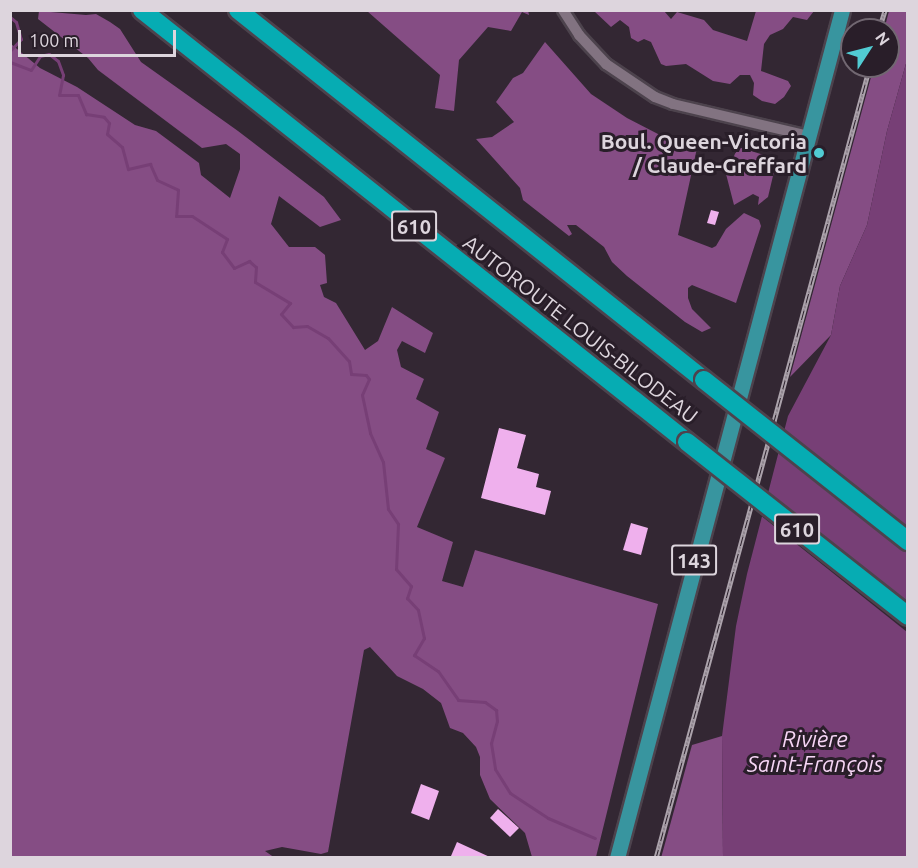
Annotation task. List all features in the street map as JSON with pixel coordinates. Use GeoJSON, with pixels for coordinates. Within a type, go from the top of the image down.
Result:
{"type":"FeatureCollection","features":[{"type":"Feature","properties":{"kind":"highway","name":"AUTOROUTE LOUIS-BILODEAU"},"geometry":{"type":"LineString","coordinates":[[142,10],[908,616]]}},
{"type":"Feature","properties":{"kind":"highway","name":"AUTOROUTE LOUIS-BILODEAU"},"geometry":{"type":"LineString","coordinates":[[238,10],[908,541]]}},
{"type":"Feature","properties":{"kind":"main road","name":"143"},"geometry":{"type":"LineString","coordinates":[[617,858],[842,10]]}},
{"type":"Feature","properties":{"kind":"street"},"geometry":{"type":"LineString","coordinates":[[563,10],[579,35],[606,64],[655,97],[674,104],[808,136]]}},
{"type":"Feature","properties":{"kind":"shaded area"},"geometry":{"type":"Polygon","coordinates":[[[528,10],[529,15],[522,12],[511,31],[488,27],[459,60],[454,111],[435,108],[440,75],[367,11],[528,10]]]}},
{"type":"Feature","properties":{"kind":"shaded area"},"geometry":{"type":"Polygon","coordinates":[[[39,11],[96,14],[110,22],[120,29],[141,62],[238,131],[324,197],[341,220],[320,227],[279,196],[271,224],[289,247],[315,247],[325,255],[327,283],[320,285],[324,297],[336,303],[365,350],[378,341],[392,307],[433,333],[425,353],[402,341],[397,350],[401,367],[424,379],[416,399],[439,412],[426,449],[445,458],[417,527],[453,542],[442,581],[463,587],[475,550],[658,604],[596,857],[532,857],[525,833],[490,799],[480,775],[480,757],[476,747],[463,733],[450,728],[441,703],[423,689],[397,676],[370,647],[364,650],[328,852],[321,854],[282,847],[265,851],[275,858],[11,857],[11,44],[40,68],[77,87],[135,125],[156,131],[199,163],[201,175],[230,198],[240,169],[240,154],[226,144],[202,148],[98,70],[88,58],[38,19],[39,11]]]}},
{"type":"Feature","properties":{"kind":"shaded area"},"geometry":{"type":"Polygon","coordinates":[[[594,11],[664,11],[671,19],[677,12],[704,20],[713,30],[747,41],[756,11],[814,11],[807,20],[793,17],[783,29],[770,35],[764,44],[761,71],[788,81],[791,86],[784,97],[775,104],[762,101],[753,95],[754,83],[750,75],[740,75],[730,84],[713,81],[686,64],[666,66],[661,64],[651,42],[644,39],[638,42],[631,38],[629,27],[620,20],[611,27],[594,11]]]}},
{"type":"Feature","properties":{"kind":"shaded area"},"geometry":{"type":"Polygon","coordinates":[[[889,11],[907,11],[907,60],[887,131],[867,225],[840,286],[831,335],[790,377],[871,78],[900,78],[900,18],[887,18],[889,11]]]}},
{"type":"Feature","properties":{"kind":"shaded area"},"geometry":{"type":"Polygon","coordinates":[[[545,42],[591,94],[627,118],[658,134],[697,148],[678,235],[712,248],[716,246],[726,229],[744,213],[759,220],[761,226],[736,303],[692,285],[688,288],[688,298],[692,309],[711,328],[702,332],[685,322],[627,276],[612,262],[604,247],[576,225],[567,225],[572,234],[569,236],[523,200],[520,188],[476,139],[492,137],[514,122],[496,102],[513,78],[523,73],[545,42]]]}},
{"type":"Feature","properties":{"kind":"shaded area"},"geometry":{"type":"Polygon","coordinates":[[[738,147],[777,159],[768,197],[758,205],[759,197],[753,194],[734,205],[726,174],[738,147]]]}},
{"type":"Feature","properties":{"kind":"shaded area"},"geometry":{"type":"Polygon","coordinates":[[[722,736],[723,857],[661,858],[692,745],[722,736]]]}},
{"type":"Feature","properties":{"kind":"water","name":"Rivière Saint-François"},"geometry":{"type":"Polygon","coordinates":[[[907,60],[907,857],[723,858],[722,736],[736,626],[747,574],[788,416],[831,335],[840,286],[867,225],[887,131],[907,60]]]}},
{"type":"Feature","properties":{"kind":"pier"},"geometry":{"type":"Polygon","coordinates":[[[764,492],[907,605],[907,632],[759,514],[764,492]]]}},
{"type":"Feature","properties":{"kind":"building"},"geometry":{"type":"Polygon","coordinates":[[[711,210],[719,212],[715,225],[707,223],[711,210]]]}},
{"type":"Feature","properties":{"kind":"building"},"geometry":{"type":"Polygon","coordinates":[[[499,428],[526,435],[517,468],[539,474],[536,487],[551,491],[545,515],[481,498],[499,428]]]}},
{"type":"Feature","properties":{"kind":"building"},"geometry":{"type":"Polygon","coordinates":[[[631,523],[648,528],[641,555],[623,550],[631,523]]]}},
{"type":"Feature","properties":{"kind":"building"},"geometry":{"type":"Polygon","coordinates":[[[421,784],[439,791],[429,820],[411,813],[421,784]]]}},
{"type":"Feature","properties":{"kind":"building"},"geometry":{"type":"Polygon","coordinates":[[[498,809],[519,828],[510,837],[490,818],[498,809]]]}},
{"type":"Feature","properties":{"kind":"building"},"geometry":{"type":"Polygon","coordinates":[[[457,842],[492,858],[451,856],[457,842]]]}},
{"type":"Feature","properties":{"kind":"waterway"},"geometry":{"type":"LineString","coordinates":[[10,17],[16,22],[21,39],[10,51]]}},
{"type":"Feature","properties":{"kind":"waterway"},"geometry":{"type":"LineString","coordinates":[[10,62],[31,70],[40,56],[49,54],[58,61],[63,75],[59,95],[78,95],[86,114],[104,117],[109,123],[107,134],[122,147],[128,169],[150,164],[157,180],[178,190],[176,216],[192,216],[227,239],[222,252],[234,268],[249,261],[256,267],[255,282],[290,303],[281,314],[293,327],[307,326],[328,338],[349,361],[351,374],[366,375],[369,379],[362,395],[370,433],[383,462],[388,509],[398,524],[396,569],[411,586],[407,598],[418,610],[424,638],[414,655],[438,671],[458,700],[485,702],[496,710],[497,721],[491,743],[495,769],[510,793],[548,818],[595,838]]}},
{"type":"Feature","properties":{"kind":"railway"},"geometry":{"type":"LineString","coordinates":[[883,18],[885,10]]}},
{"type":"Feature","properties":{"kind":"railway"},"geometry":{"type":"LineString","coordinates":[[656,858],[867,78]]}},
{"type":"Feature","properties":{"kind":"place","name":"Boul. Queen-Victoria / Claude-Greffard"},"geometry":{"type":"Point","coordinates":[819,153]}}]}
